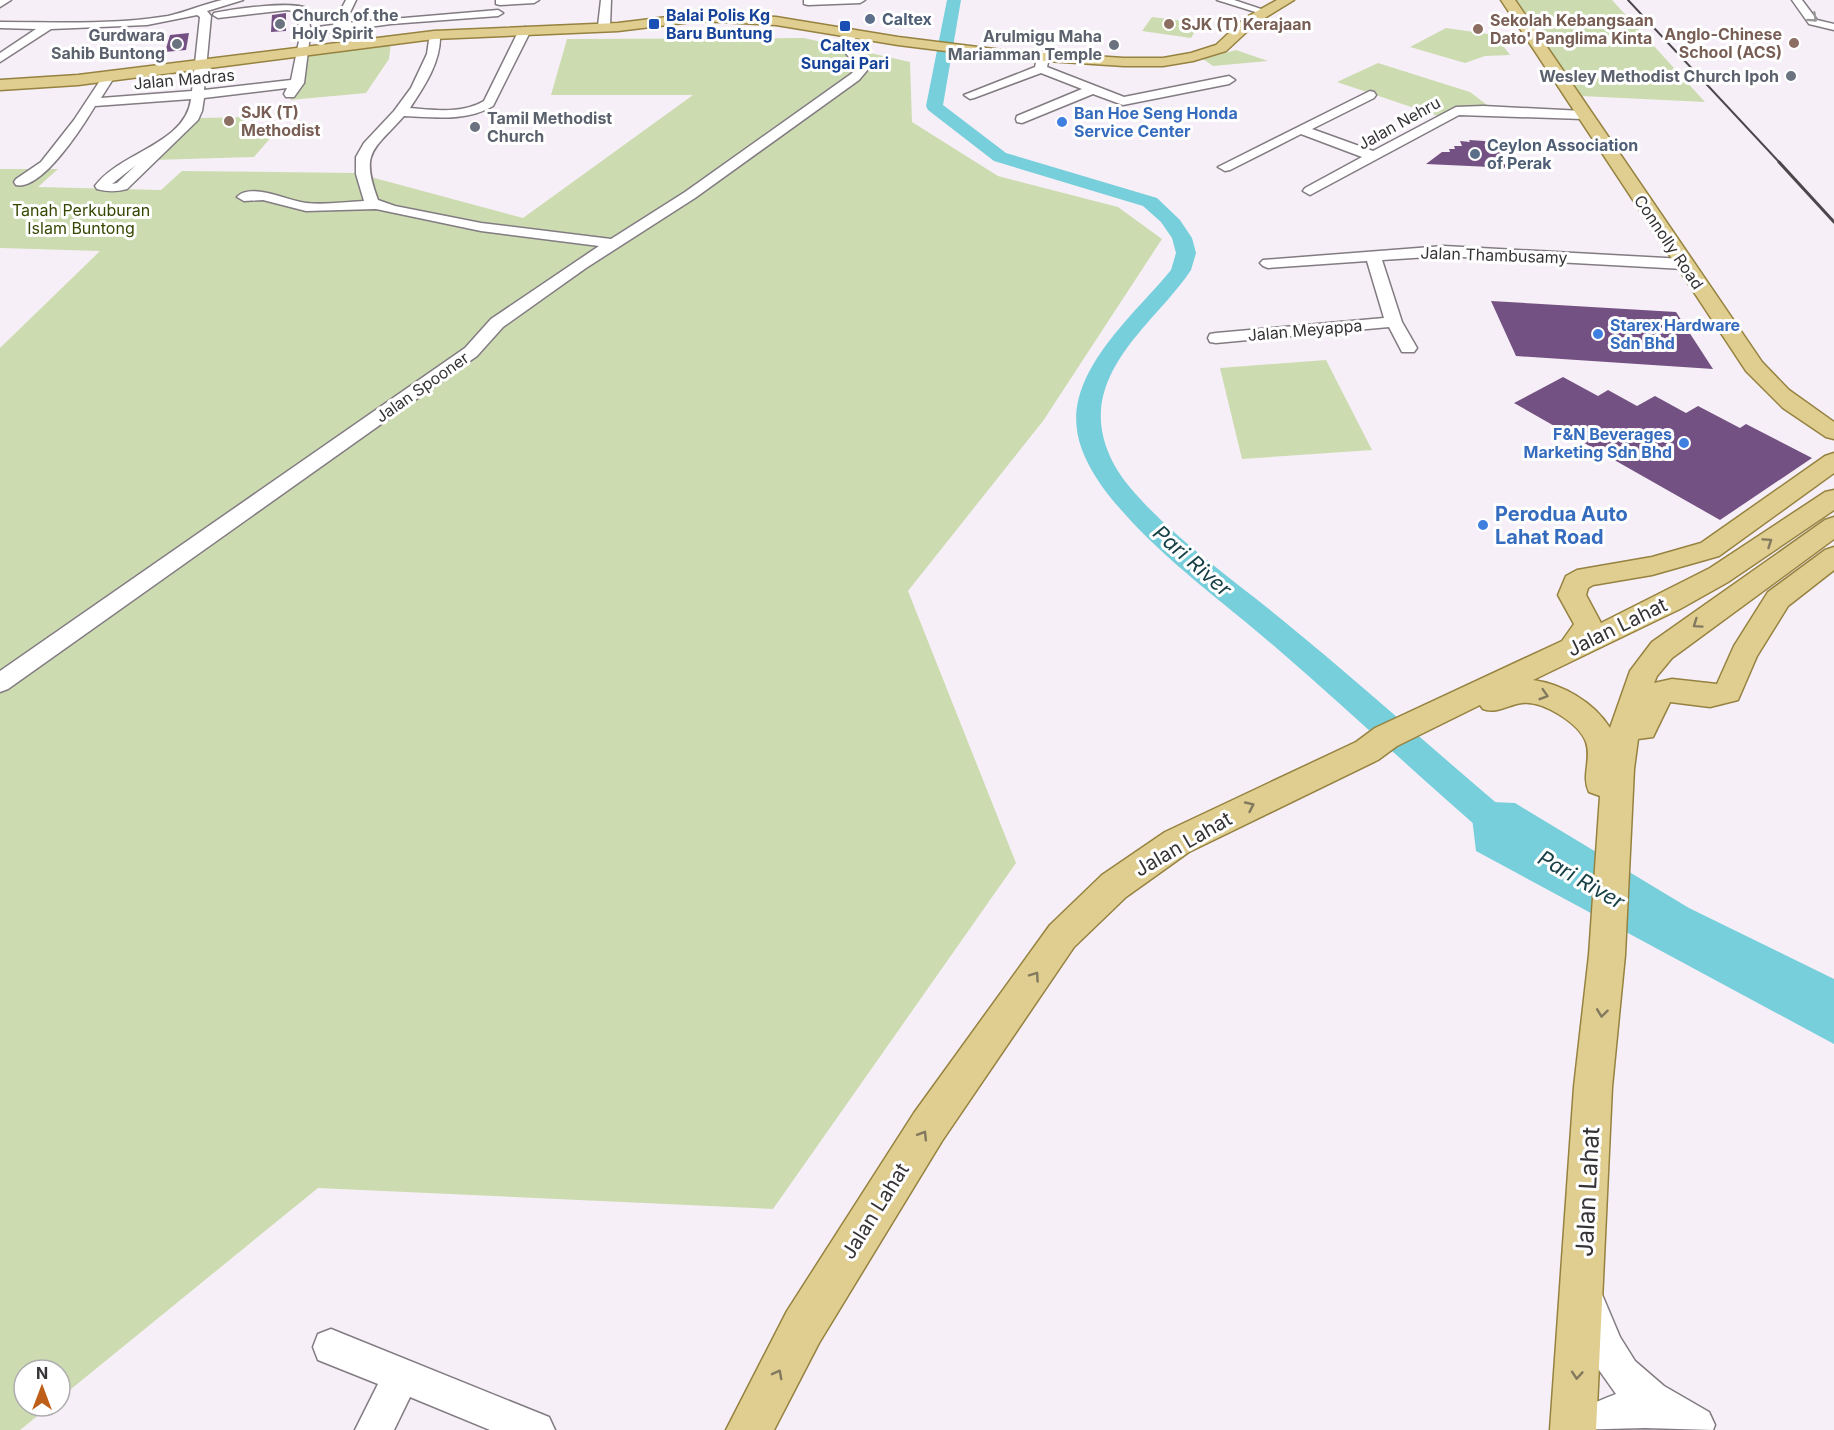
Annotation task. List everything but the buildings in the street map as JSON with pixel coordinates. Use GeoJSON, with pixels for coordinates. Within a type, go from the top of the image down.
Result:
{"type":"FeatureCollection","features":[{"type":"Feature","properties":{"kind":"main road"},"geometry":{"type":"LineString","coordinates":[[796,22],[850,33],[1043,60],[1139,63],[1174,61],[1221,48],[1235,30],[1250,21],[1266,5],[1287,0]]}},
{"type":"Feature","properties":{"kind":"main road","name":"Connolly Road"},"geometry":{"type":"LineString","coordinates":[[1508,0],[1764,380],[1799,411],[1834,432]]}},
{"type":"Feature","properties":{"kind":"main road"},"geometry":{"type":"LineString","coordinates":[[0,86],[108,76],[434,35],[604,26],[700,17],[796,22],[899,40]]}},
{"type":"Feature","properties":{"kind":"main road"},"geometry":{"type":"LineString","coordinates":[[1571,650],[1584,635],[1588,624],[1572,595],[1576,583],[1586,577],[1652,566],[1710,550],[1834,461]]}},
{"type":"Feature","properties":{"kind":"main road","name":"Jalan Lahat"},"geometry":{"type":"LineString","coordinates":[[748,1429],[803,1327],[928,1127],[1062,936],[1114,886],[1178,842],[1631,621],[1719,575],[1834,498]]}},
{"type":"Feature","properties":{"kind":"main road"},"geometry":{"type":"LineString","coordinates":[[1614,854],[1618,769],[1626,721],[1644,671],[1655,657],[1672,642],[1834,526]]}},
{"type":"Feature","properties":{"kind":"main road"},"geometry":{"type":"LineString","coordinates":[[1618,769],[1637,743],[1658,693],[1676,691],[1712,696],[1728,692],[1761,624],[1778,599],[1834,556]]}},
{"type":"Feature","properties":{"kind":"main road"},"geometry":{"type":"LineString","coordinates":[[1576,583],[1583,600],[1594,612],[1606,618],[1631,621]]}},
{"type":"Feature","properties":{"kind":"main road"},"geometry":{"type":"LineString","coordinates":[[1672,642],[1670,657],[1672,666],[1690,679],[1715,680],[1740,666]]}},
{"type":"Feature","properties":{"kind":"main road"},"geometry":{"type":"LineString","coordinates":[[1392,738],[1514,693],[1530,691],[1549,695],[1567,705],[1583,718],[1601,741],[1600,784],[1614,854]]}},
{"type":"Feature","properties":{"kind":"main road","name":"Jalan Lahat"},"geometry":{"type":"LineString","coordinates":[[1573,1430],[1593,1087],[1607,955],[1614,854]]}},
{"type":"Feature","properties":{"kind":"street"},"geometry":{"type":"LineString","coordinates":[[0,4],[6,0]]}},
{"type":"Feature","properties":{"kind":"street"},"geometry":{"type":"LineString","coordinates":[[0,25],[141,22],[180,17],[204,8],[238,0]]}},
{"type":"Feature","properties":{"kind":"street"},"geometry":{"type":"LineString","coordinates":[[338,27],[351,0]]}},
{"type":"Feature","properties":{"kind":"street"},"geometry":{"type":"LineString","coordinates":[[304,32],[534,0]]}},
{"type":"Feature","properties":{"kind":"street"},"geometry":{"type":"LineString","coordinates":[[604,26],[606,0]]}},
{"type":"Feature","properties":{"kind":"street"},"geometry":{"type":"LineString","coordinates":[[796,22],[805,11],[808,1],[860,0]]}},
{"type":"Feature","properties":{"kind":"street"},"geometry":{"type":"LineString","coordinates":[[1222,0],[1266,5]]}},
{"type":"Feature","properties":{"kind":"street"},"geometry":{"type":"LineString","coordinates":[[1797,0],[1813,22],[1834,27]]}},
{"type":"Feature","properties":{"kind":"street"},"geometry":{"type":"LineString","coordinates":[[494,31],[500,5]]}},
{"type":"Feature","properties":{"kind":"street"},"geometry":{"type":"LineString","coordinates":[[204,8],[300,7],[304,10],[303,51],[294,66],[298,82],[285,100]]}},
{"type":"Feature","properties":{"kind":"street"},"geometry":{"type":"LineString","coordinates":[[119,187],[102,186],[135,161],[161,147],[193,117],[196,111],[198,79],[202,64],[204,8]]}},
{"type":"Feature","properties":{"kind":"street"},"geometry":{"type":"LineString","coordinates":[[380,41],[379,22],[384,8]]}},
{"type":"Feature","properties":{"kind":"street"},"geometry":{"type":"LineString","coordinates":[[0,58],[49,25]]}},
{"type":"Feature","properties":{"kind":"street"},"geometry":{"type":"LineString","coordinates":[[400,112],[462,112],[485,106],[489,103],[525,30]]}},
{"type":"Feature","properties":{"kind":"street","name":"Jalan Spooner"},"geometry":{"type":"LineString","coordinates":[[0,683],[471,352],[497,323],[690,195],[855,78],[863,68],[848,48],[850,33]]}},
{"type":"Feature","properties":{"kind":"street"},"geometry":{"type":"LineString","coordinates":[[374,205],[364,176],[364,156],[400,112],[432,57],[434,35]]}},
{"type":"Feature","properties":{"kind":"street"},"geometry":{"type":"LineString","coordinates":[[970,96],[1043,60],[1094,89],[1123,100],[1229,80]]}},
{"type":"Feature","properties":{"kind":"street"},"geometry":{"type":"LineString","coordinates":[[21,182],[46,165],[95,98],[108,76]]}},
{"type":"Feature","properties":{"kind":"street","name":"Jalan Madras"},"geometry":{"type":"LineString","coordinates":[[95,98],[197,95],[298,82]]}},
{"type":"Feature","properties":{"kind":"street"},"geometry":{"type":"LineString","coordinates":[[95,98],[154,85]]}},
{"type":"Feature","properties":{"kind":"street"},"geometry":{"type":"LineString","coordinates":[[1022,119],[1094,89]]}},
{"type":"Feature","properties":{"kind":"street"},"geometry":{"type":"LineString","coordinates":[[1225,167],[1370,95]]}},
{"type":"Feature","properties":{"kind":"street","name":"Jalan Nehru"},"geometry":{"type":"LineString","coordinates":[[1310,191],[1456,111],[1583,114]]}},
{"type":"Feature","properties":{"kind":"street"},"geometry":{"type":"LineString","coordinates":[[1302,130],[1373,156]]}},
{"type":"Feature","properties":{"kind":"street"},"geometry":{"type":"LineString","coordinates":[[244,197],[263,196],[306,207],[374,205],[481,227],[615,244]]}},
{"type":"Feature","properties":{"kind":"street","name":"Jalan Thambusamy"},"geometry":{"type":"LineString","coordinates":[[1268,263],[1457,251],[1684,264]]}},
{"type":"Feature","properties":{"kind":"street","name":"Jalan Meyappa"},"geometry":{"type":"LineString","coordinates":[[1373,255],[1394,322],[1408,348]]}},
{"type":"Feature","properties":{"kind":"street","name":"Jalan Meyappa"},"geometry":{"type":"LineString","coordinates":[[1216,338],[1394,322]]}},
{"type":"Feature","properties":{"kind":"street"},"geometry":{"type":"LineString","coordinates":[[1583,1287],[1606,1349],[1623,1376],[1691,1424]]}},
{"type":"Feature","properties":{"kind":"street"},"geometry":{"type":"LineString","coordinates":[[331,1347],[536,1430]]}},
{"type":"Feature","properties":{"kind":"street"},"geometry":{"type":"LineString","coordinates":[[374,1430],[401,1377]]}},
{"type":"Feature","properties":{"kind":"street"},"geometry":{"type":"LineString","coordinates":[[1588,1430],[1608,1414],[1620,1410],[1691,1424]]}},
{"type":"Feature","properties":{"kind":"green space"},"geometry":{"type":"Polygon","coordinates":[[[1514,0],[1612,0],[1705,102],[1581,96],[1514,0]]]}},
{"type":"Feature","properties":{"kind":"green space"},"geometry":{"type":"Polygon","coordinates":[[[1152,17],[1200,23],[1191,38],[1142,31],[1152,17]]]}},
{"type":"Feature","properties":{"kind":"green space"},"geometry":{"type":"Polygon","coordinates":[[[1446,28],[1495,35],[1510,55],[1485,56],[1465,63],[1410,47],[1446,28]]]}},
{"type":"Feature","properties":{"kind":"green space","name":"Tanah Perkuburan Islam Buntong"},"geometry":{"type":"Polygon","coordinates":[[[804,38],[910,62],[912,122],[998,176],[1118,207],[1162,239],[1043,421],[908,591],[1016,863],[773,1209],[318,1188],[72,1388],[72,1358],[12,1358],[12,1418],[35,1418],[20,1430],[0,1430],[0,348],[100,251],[0,248],[0,169],[58,169],[38,187],[161,190],[182,171],[356,173],[523,218],[693,95],[551,95],[567,39],[804,38]]]}},
{"type":"Feature","properties":{"kind":"green space"},"geometry":{"type":"Polygon","coordinates":[[[391,42],[389,59],[366,93],[290,100],[304,76],[306,52],[391,42]]]}},
{"type":"Feature","properties":{"kind":"green space"},"geometry":{"type":"Polygon","coordinates":[[[1236,50],[1268,61],[1213,66],[1203,59],[1236,50]]]}},
{"type":"Feature","properties":{"kind":"green space"},"geometry":{"type":"Polygon","coordinates":[[[1378,63],[1470,92],[1491,108],[1449,110],[1438,116],[1337,82],[1378,63]]]}},
{"type":"Feature","properties":{"kind":"green space"},"geometry":{"type":"Polygon","coordinates":[[[250,117],[242,128],[280,127],[254,157],[152,160],[199,118],[250,117]]]}},
{"type":"Feature","properties":{"kind":"green space"},"geometry":{"type":"Polygon","coordinates":[[[1326,360],[1372,450],[1242,459],[1220,368],[1326,360]]]}},
{"type":"Feature","properties":{"kind":"water"},"geometry":{"type":"Polygon","coordinates":[[[1470,801],[1515,803],[1689,908],[1834,979],[1834,1044],[1476,851],[1470,801]]]}},
{"type":"Feature","properties":{"kind":"waterway","name":"Pari River"},"geometry":{"type":"LineString","coordinates":[[954,0],[934,106],[1000,157],[1150,202],[1173,224],[1185,245],[1186,259],[1181,270],[1117,346],[1095,387],[1089,408],[1089,429],[1095,451],[1105,471],[1132,506],[1163,537],[1356,699],[1502,828]]}},
{"type":"Feature","properties":{"kind":"railway"},"geometry":{"type":"LineString","coordinates":[[1628,0],[1780,163]]}},
{"type":"Feature","properties":{"kind":"railway"},"geometry":{"type":"LineString","coordinates":[[1779,162],[1834,222]]}},
{"type":"Feature","properties":{"kind":"place","name":"Caltex"},"geometry":{"type":"Point","coordinates":[870,19]}},
{"type":"Feature","properties":{"kind":"place","name":"Church of the Holy Spirit"},"geometry":{"type":"Point","coordinates":[280,24]}},
{"type":"Feature","properties":{"kind":"place","name":"Balai Polis Kg Baru Buntung"},"geometry":{"type":"Point","coordinates":[654,24]}},
{"type":"Feature","properties":{"kind":"place","name":"SJK (T) Kerajaan"},"geometry":{"type":"Point","coordinates":[1169,24]}},
{"type":"Feature","properties":{"kind":"place","name":"Caltex Sungai Pari"},"geometry":{"type":"Point","coordinates":[845,26]}},
{"type":"Feature","properties":{"kind":"place","name":"Sekolah Kebangsaan Dato' Panglima Kinta"},"geometry":{"type":"Point","coordinates":[1478,29]}},
{"type":"Feature","properties":{"kind":"place","name":"Anglo-Chinese School (ACS)"},"geometry":{"type":"Point","coordinates":[1794,43]}},
{"type":"Feature","properties":{"kind":"place","name":"Gurdwara Sahib Buntong"},"geometry":{"type":"Point","coordinates":[177,44]}},
{"type":"Feature","properties":{"kind":"place","name":"Arulmigu Maha Mariamman Temple"},"geometry":{"type":"Point","coordinates":[1114,45]}},
{"type":"Feature","properties":{"kind":"place","name":"Wesley Methodist Church Ipoh"},"geometry":{"type":"Point","coordinates":[1791,76]}},
{"type":"Feature","properties":{"kind":"place","name":"SJK (T) Methodist"},"geometry":{"type":"Point","coordinates":[229,121]}},
{"type":"Feature","properties":{"kind":"place","name":"Ban Hoe Seng Honda Service Center"},"geometry":{"type":"Point","coordinates":[1062,122]}},
{"type":"Feature","properties":{"kind":"place","name":"Tamil Methodist Church"},"geometry":{"type":"Point","coordinates":[475,127]}},
{"type":"Feature","properties":{"kind":"place","name":"Ceylon Association of Perak"},"geometry":{"type":"Point","coordinates":[1475,154]}},
{"type":"Feature","properties":{"kind":"place","name":"Starex Hardware Sdn Bhd"},"geometry":{"type":"Point","coordinates":[1598,334]}},
{"type":"Feature","properties":{"kind":"place","name":"F&N Beverages Marketing Sdn Bhd"},"geometry":{"type":"Point","coordinates":[1684,443]}},
{"type":"Feature","properties":{"kind":"place","name":"Perodua Auto Lahat Road"},"geometry":{"type":"Point","coordinates":[1483,525]}}]}
